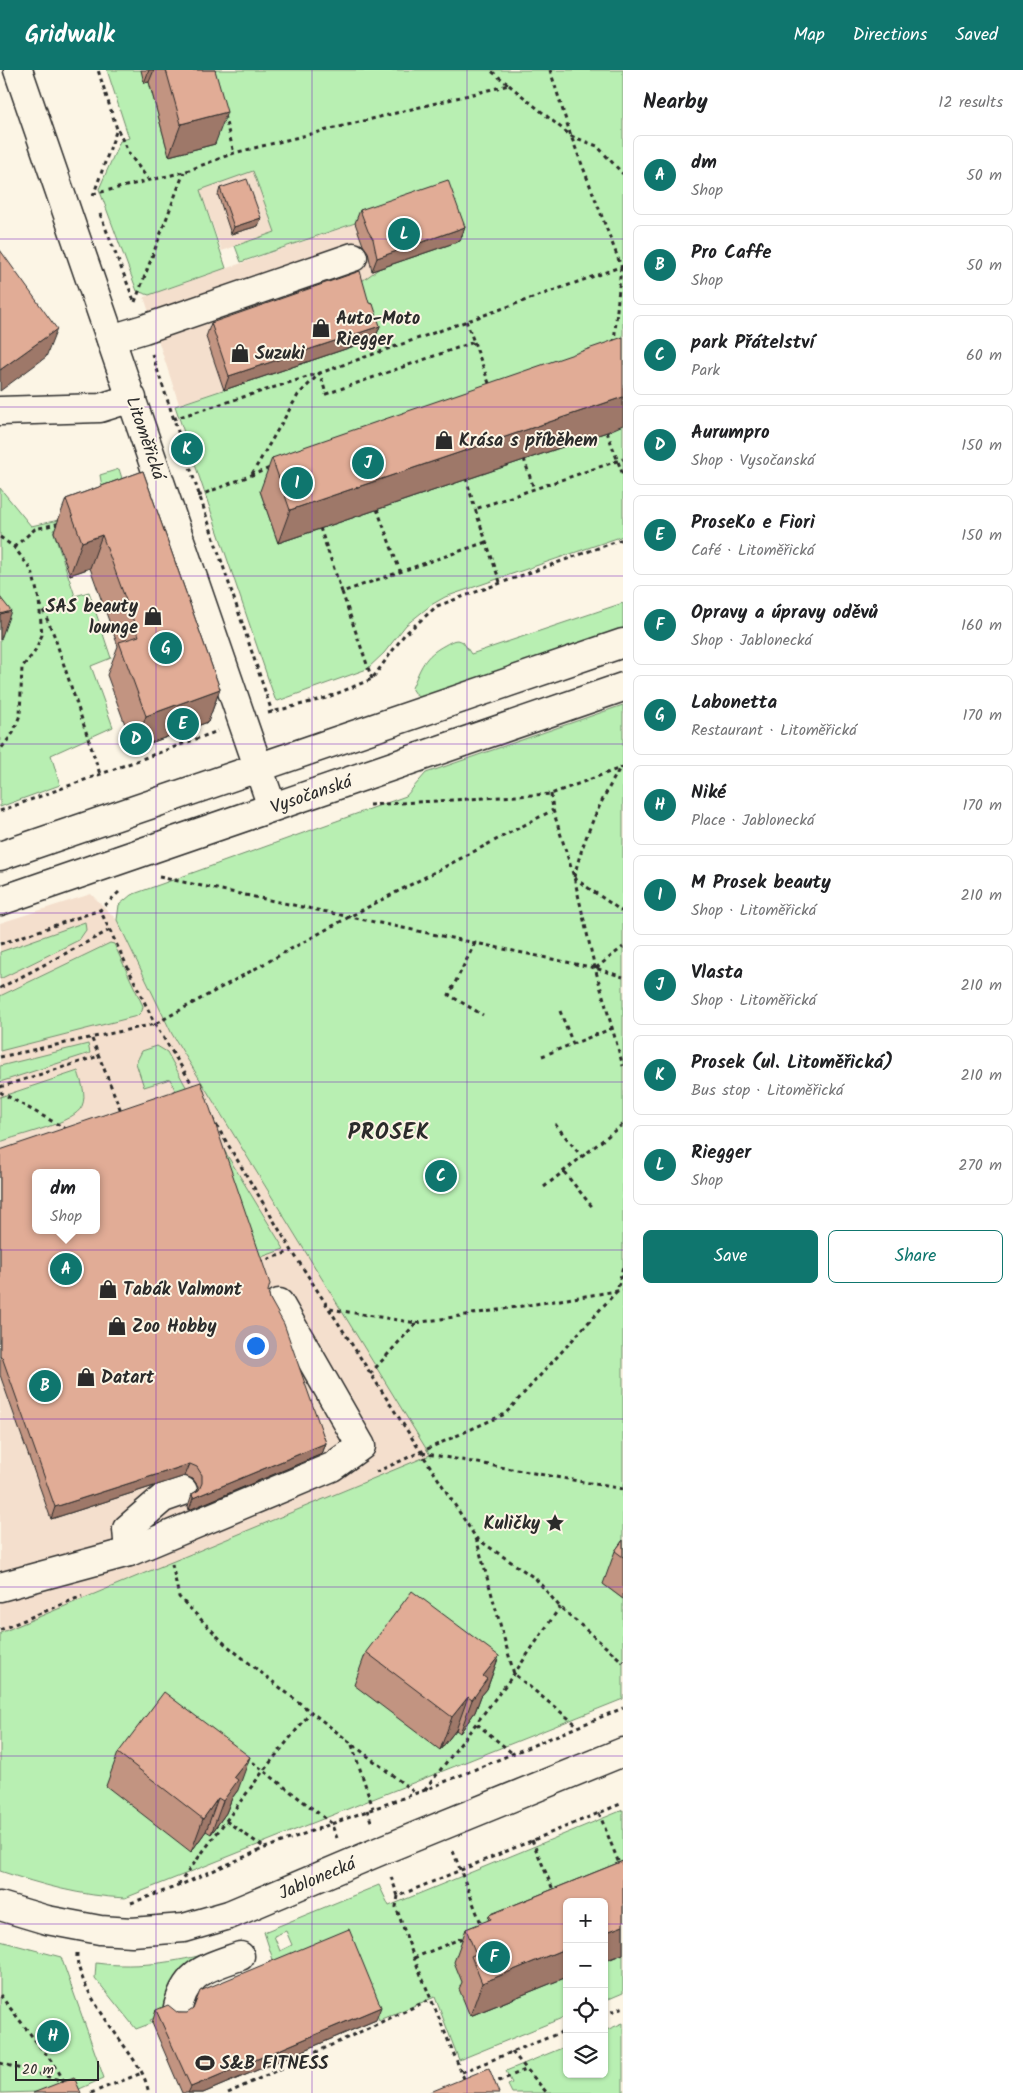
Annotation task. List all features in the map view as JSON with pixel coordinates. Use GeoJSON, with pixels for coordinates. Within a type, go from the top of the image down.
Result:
{"type":"FeatureCollection","features":[{"type":"Feature","properties":{"kind":"street","name":"Litoměřická"},"geometry":{"type":"LineString","coordinates":[[18,70],[272,807]]}},
{"type":"Feature","properties":{"kind":"street"},"geometry":{"type":"LineString","coordinates":[[111,339],[353,257]]}},
{"type":"Feature","properties":{"kind":"street"},"geometry":{"type":"LineString","coordinates":[[0,411],[100,408],[132,398]]}},
{"type":"Feature","properties":{"kind":"street"},"geometry":{"type":"LineString","coordinates":[[0,856],[623,643]]}},
{"type":"Feature","properties":{"kind":"street","name":"Vysočanská"},"geometry":{"type":"LineString","coordinates":[[0,901],[623,687]]}},
{"type":"Feature","properties":{"kind":"street"},"geometry":{"type":"LineString","coordinates":[[0,1587],[129,1552],[332,1468],[361,1446],[279,1303]]}},
{"type":"Feature","properties":{"kind":"street"},"geometry":{"type":"LineString","coordinates":[[129,1552],[127,1529],[163,1498],[183,1491]]}},
{"type":"Feature","properties":{"kind":"street","name":"Jablonecká"},"geometry":{"type":"LineString","coordinates":[[0,1906],[75,1927],[132,1932],[184,1928],[229,1915],[623,1752]]}},
{"type":"Feature","properties":{"kind":"street"},"geometry":{"type":"LineString","coordinates":[[177,2012],[179,1999],[188,1980],[201,1970],[244,1965],[229,1915]]}},
{"type":"Feature","properties":{"kind":"path"},"geometry":{"type":"LineString","coordinates":[[98,70],[118,130],[129,154],[148,179]]}},
{"type":"Feature","properties":{"kind":"path"},"geometry":{"type":"LineString","coordinates":[[490,70],[571,136],[597,146],[623,174]]}},
{"type":"Feature","properties":{"kind":"path"},"geometry":{"type":"LineString","coordinates":[[550,70],[571,136],[622,267],[614,351]]}},
{"type":"Feature","properties":{"kind":"path"},"geometry":{"type":"LineString","coordinates":[[92,194],[148,179],[184,172],[234,153],[509,85]]}},
{"type":"Feature","properties":{"kind":"path"},"geometry":{"type":"LineString","coordinates":[[222,107],[234,153]]}},
{"type":"Feature","properties":{"kind":"path"},"geometry":{"type":"LineString","coordinates":[[96,203],[92,194],[118,130]]}},
{"type":"Feature","properties":{"kind":"path"},"geometry":{"type":"LineString","coordinates":[[135,303],[184,172]]}},
{"type":"Feature","properties":{"kind":"path"},"geometry":{"type":"LineString","coordinates":[[99,212],[144,329],[198,496],[272,712]]}},
{"type":"Feature","properties":{"kind":"path"},"geometry":{"type":"LineString","coordinates":[[173,419],[320,373],[622,267]]}},
{"type":"Feature","properties":{"kind":"path"},"geometry":{"type":"LineString","coordinates":[[466,321],[492,392]]}},
{"type":"Feature","properties":{"kind":"path"},"geometry":{"type":"LineString","coordinates":[[320,373],[326,394],[474,342]]}},
{"type":"Feature","properties":{"kind":"path"},"geometry":{"type":"LineString","coordinates":[[252,474],[298,395],[320,373]]}},
{"type":"Feature","properties":{"kind":"path"},"geometry":{"type":"LineString","coordinates":[[607,432],[623,475]]}},
{"type":"Feature","properties":{"kind":"path"},"geometry":{"type":"LineString","coordinates":[[524,459],[534,490]]}},
{"type":"Feature","properties":{"kind":"path"},"geometry":{"type":"LineString","coordinates":[[475,510],[623,459]]}},
{"type":"Feature","properties":{"kind":"path"},"geometry":{"type":"LineString","coordinates":[[198,496],[278,465]]}},
{"type":"Feature","properties":{"kind":"path"},"geometry":{"type":"LineString","coordinates":[[466,478],[500,582]]}},
{"type":"Feature","properties":{"kind":"path"},"geometry":{"type":"LineString","coordinates":[[377,509],[400,571]]}},
{"type":"Feature","properties":{"kind":"path"},"geometry":{"type":"LineString","coordinates":[[14,547],[36,529],[64,522]]}},
{"type":"Feature","properties":{"kind":"path"},"geometry":{"type":"LineString","coordinates":[[320,528],[372,679]]}},
{"type":"Feature","properties":{"kind":"path"},"geometry":{"type":"LineString","coordinates":[[0,537],[14,547],[32,571],[39,600],[42,634],[34,653],[22,667],[20,715],[13,733],[0,750]]}},
{"type":"Feature","properties":{"kind":"path"},"geometry":{"type":"LineString","coordinates":[[326,698],[372,679],[404,635],[437,606],[500,582],[623,540]]}},
{"type":"Feature","properties":{"kind":"path"},"geometry":{"type":"LineString","coordinates":[[342,592],[486,542]]}},
{"type":"Feature","properties":{"kind":"path"},"geometry":{"type":"LineString","coordinates":[[39,600],[54,635],[100,774]]}},
{"type":"Feature","properties":{"kind":"path"},"geometry":{"type":"LineString","coordinates":[[0,811],[218,731]]}},
{"type":"Feature","properties":{"kind":"path"},"geometry":{"type":"LineString","coordinates":[[362,805],[381,806],[551,794],[622,768]]}},
{"type":"Feature","properties":{"kind":"path"},"geometry":{"type":"LineString","coordinates":[[574,877],[580,851],[596,811],[622,768]]}},
{"type":"Feature","properties":{"kind":"path"},"geometry":{"type":"LineString","coordinates":[[551,794],[553,810],[574,877],[595,968],[623,1066]]}},
{"type":"Feature","properties":{"kind":"path"},"geometry":{"type":"LineString","coordinates":[[0,1057],[92,1039],[155,1024],[349,917],[553,810]]}},
{"type":"Feature","properties":{"kind":"path"},"geometry":{"type":"LineString","coordinates":[[150,880],[168,873]]}},
{"type":"Feature","properties":{"kind":"path"},"geometry":{"type":"LineString","coordinates":[[158,876],[595,968],[623,977]]}},
{"type":"Feature","properties":{"kind":"path"},"geometry":{"type":"LineString","coordinates":[[574,877],[623,912]]}},
{"type":"Feature","properties":{"kind":"path"},"geometry":{"type":"LineString","coordinates":[[0,944],[100,910],[118,892],[126,889]]}},
{"type":"Feature","properties":{"kind":"path"},"geometry":{"type":"LineString","coordinates":[[100,910],[155,1024],[197,1093]]}},
{"type":"Feature","properties":{"kind":"path"},"geometry":{"type":"LineString","coordinates":[[0,988],[110,930]]}},
{"type":"Feature","properties":{"kind":"path"},"geometry":{"type":"LineString","coordinates":[[475,942],[449,995],[483,1014]]}},
{"type":"Feature","properties":{"kind":"path"},"geometry":{"type":"LineString","coordinates":[[595,968],[623,947]]}},
{"type":"Feature","properties":{"kind":"path"},"geometry":{"type":"LineString","coordinates":[[560,1011],[573,1044]]}},
{"type":"Feature","properties":{"kind":"path"},"geometry":{"type":"LineString","coordinates":[[542,1056],[613,1028]]}},
{"type":"Feature","properties":{"kind":"path"},"geometry":{"type":"LineString","coordinates":[[92,1039],[121,1111]]}},
{"type":"Feature","properties":{"kind":"path"},"geometry":{"type":"LineString","coordinates":[[0,1088],[99,1056]]}},
{"type":"Feature","properties":{"kind":"path"},"geometry":{"type":"LineString","coordinates":[[184,1088],[192,1084]]}},
{"type":"Feature","properties":{"kind":"path"},"geometry":{"type":"LineString","coordinates":[[0,1092],[66,1129]]}},
{"type":"Feature","properties":{"kind":"path"},"geometry":{"type":"LineString","coordinates":[[112,1114],[130,1108]]}},
{"type":"Feature","properties":{"kind":"path"},"geometry":{"type":"LineString","coordinates":[[207,1110],[292,1252],[476,1538],[514,1674],[578,1726]]}},
{"type":"Feature","properties":{"kind":"path"},"geometry":{"type":"LineString","coordinates":[[556,1124],[582,1157]]}},
{"type":"Feature","properties":{"kind":"path"},"geometry":{"type":"LineString","coordinates":[[544,1187],[623,1124]]}},
{"type":"Feature","properties":{"kind":"path"},"geometry":{"type":"LineString","coordinates":[[57,1132],[75,1126]]}},
{"type":"Feature","properties":{"kind":"path"},"geometry":{"type":"LineString","coordinates":[[564,1172],[594,1209]]}},
{"type":"Feature","properties":{"kind":"path"},"geometry":{"type":"LineString","coordinates":[[254,1264],[292,1252]]}},
{"type":"Feature","properties":{"kind":"path"},"geometry":{"type":"LineString","coordinates":[[421,1453],[505,1414],[617,1291],[623,1266]]}},
{"type":"Feature","properties":{"kind":"path"},"geometry":{"type":"LineString","coordinates":[[330,1309],[416,1324],[623,1290]]}},
{"type":"Feature","properties":{"kind":"path"},"geometry":{"type":"LineString","coordinates":[[370,1374],[416,1324]]}},
{"type":"Feature","properties":{"kind":"path"},"geometry":{"type":"LineString","coordinates":[[421,1453],[623,1489]]}},
{"type":"Feature","properties":{"kind":"path"},"geometry":{"type":"LineString","coordinates":[[476,1538],[536,1579],[560,1607],[623,1662]]}},
{"type":"Feature","properties":{"kind":"path"},"geometry":{"type":"LineString","coordinates":[[171,1559],[179,1597],[225,1644],[415,1793]]}},
{"type":"Feature","properties":{"kind":"path"},"geometry":{"type":"LineString","coordinates":[[425,1790],[514,1674],[560,1607]]}},
{"type":"Feature","properties":{"kind":"path"},"geometry":{"type":"LineString","coordinates":[[122,1906],[178,1886],[265,1848],[425,1790],[623,1708]]}},
{"type":"Feature","properties":{"kind":"path"},"geometry":{"type":"LineString","coordinates":[[178,1886],[264,1770],[311,1712]]}},
{"type":"Feature","properties":{"kind":"path"},"geometry":{"type":"LineString","coordinates":[[477,1724],[512,1753]]}},
{"type":"Feature","properties":{"kind":"path"},"geometry":{"type":"LineString","coordinates":[[352,1743],[373,1808]]}},
{"type":"Feature","properties":{"kind":"path"},"geometry":{"type":"LineString","coordinates":[[241,1753],[331,1823],[349,1864]]}},
{"type":"Feature","properties":{"kind":"path"},"geometry":{"type":"LineString","coordinates":[[599,1813],[623,1873]]}},
{"type":"Feature","properties":{"kind":"path"},"geometry":{"type":"LineString","coordinates":[[226,1821],[265,1848]]}},
{"type":"Feature","properties":{"kind":"path"},"geometry":{"type":"LineString","coordinates":[[532,1840],[558,1900]]}},
{"type":"Feature","properties":{"kind":"path"},"geometry":{"type":"LineString","coordinates":[[460,1870],[483,1929]]}},
{"type":"Feature","properties":{"kind":"path"},"geometry":{"type":"LineString","coordinates":[[398,1896],[396,1907],[414,1958],[462,2072],[466,2087]]}},
{"type":"Feature","properties":{"kind":"path"},"geometry":{"type":"LineString","coordinates":[[414,1958],[475,1933]]}},
{"type":"Feature","properties":{"kind":"path"},"geometry":{"type":"LineString","coordinates":[[77,1952],[76,1960],[83,1982],[142,2073],[149,2093]]}},
{"type":"Feature","properties":{"kind":"path"},"geometry":{"type":"LineString","coordinates":[[0,1995],[56,2067],[66,2086]]}},
{"type":"Feature","properties":{"kind":"path"},"geometry":{"type":"LineString","coordinates":[[228,2093],[431,1999]]}},
{"type":"Feature","properties":{"kind":"path"},"geometry":{"type":"LineString","coordinates":[[608,2013],[623,2007]]}},
{"type":"Feature","properties":{"kind":"path"},"geometry":{"type":"LineString","coordinates":[[462,2072],[563,2032]]}},
{"type":"Feature","properties":{"kind":"path"},"geometry":{"type":"LineString","coordinates":[[512,2052],[547,2093]]}},
{"type":"Feature","properties":{"kind":"path"},"geometry":{"type":"LineString","coordinates":[[0,2063],[64,2081]]}},
{"type":"Feature","properties":{"kind":"path"},"geometry":{"type":"LineString","coordinates":[[486,2086],[528,2070]]}},
{"type":"Feature","properties":{"kind":"path"},"geometry":{"type":"LineString","coordinates":[[91,2093],[142,2073]]}},
{"type":"Feature","properties":{"kind":"shaded area"},"geometry":{"type":"Polygon","coordinates":[[[253,171],[275,232],[222,251],[200,190],[253,171]]]}},
{"type":"Feature","properties":{"kind":"shaded area"},"geometry":{"type":"Polygon","coordinates":[[[443,193],[461,241],[375,339],[179,404],[144,297],[443,193]]]}},
{"type":"Feature","properties":{"kind":"shaded area"},"geometry":{"type":"Polygon","coordinates":[[[91,894],[117,920],[172,1034],[431,1455],[0,1633],[0,923],[91,894]]]}},
{"type":"Feature","properties":{"kind":"green space"},"geometry":{"type":"Polygon","coordinates":[[[107,70],[141,70],[149,82],[169,156],[195,70],[623,70],[623,365],[260,491],[278,543],[623,425],[623,536],[445,597],[431,605],[406,625],[384,653],[367,669],[278,701],[275,699],[175,406],[375,339],[355,286],[380,268],[461,240],[443,193],[241,262],[235,246],[275,232],[253,171],[200,190],[226,268],[149,295],[137,291],[99,189],[120,141],[129,138],[107,70]]]}},
{"type":"Feature","properties":{"kind":"green space"},"geometry":{"type":"Polygon","coordinates":[[[119,469],[131,506],[53,530],[75,596],[89,592],[111,658],[91,666],[113,727],[51,755],[60,785],[0,807],[0,488],[31,526],[106,510],[100,475],[119,469]]]}},
{"type":"Feature","properties":{"kind":"green space"},"geometry":{"type":"Polygon","coordinates":[[[623,603],[623,629],[419,699],[412,688],[421,668],[432,653],[452,641],[458,640],[463,642],[471,654],[623,603]]]}},
{"type":"Feature","properties":{"kind":"green space"},"geometry":{"type":"Polygon","coordinates":[[[623,705],[623,1557],[603,1584],[623,1599],[623,1699],[125,1898],[93,1895],[62,1889],[0,1871],[0,1633],[430,1455],[172,1034],[117,920],[119,905],[131,895],[406,796],[426,773],[623,705]]]}},
{"type":"Feature","properties":{"kind":"green space"},"geometry":{"type":"Polygon","coordinates":[[[85,922],[86,930],[79,940],[0,979],[0,952],[85,922]]]}},
{"type":"Feature","properties":{"kind":"green space"},"geometry":{"type":"Polygon","coordinates":[[[110,943],[114,944],[143,1006],[142,1011],[137,1016],[0,1051],[0,996],[110,943]]]}},
{"type":"Feature","properties":{"kind":"green space"},"geometry":{"type":"Polygon","coordinates":[[[88,1044],[90,1053],[0,1082],[0,1066],[88,1044]]]}},
{"type":"Feature","properties":{"kind":"green space"},"geometry":{"type":"Polygon","coordinates":[[[157,1046],[167,1052],[190,1094],[284,1249],[253,1260],[170,1079],[144,1087],[136,1063],[142,1051],[157,1046]]]}},
{"type":"Feature","properties":{"kind":"green space"},"geometry":{"type":"Polygon","coordinates":[[[78,1071],[84,1097],[82,1106],[77,1112],[58,1123],[0,1142],[0,1097],[78,1071]]]}},
{"type":"Feature","properties":{"kind":"green space"},"geometry":{"type":"Polygon","coordinates":[[[623,1810],[623,1889],[584,1898],[563,1898],[563,1905],[464,1987],[470,2016],[563,1979],[563,2018],[459,2060],[435,1997],[379,2020],[344,1941],[276,1969],[264,1932],[379,1885],[389,1906],[623,1810]],[[286,1931],[274,1936],[280,1951],[292,1945],[286,1931]]]}},
{"type":"Feature","properties":{"kind":"green space"},"geometry":{"type":"Polygon","coordinates":[[[0,1941],[61,1957],[104,2078],[75,2091],[0,2093],[0,1941]]]}},
{"type":"Feature","properties":{"kind":"green space"},"geometry":{"type":"Polygon","coordinates":[[[225,1949],[160,2016],[150,2020],[152,2023],[136,2029],[95,1978],[96,1963],[129,1965],[161,1963],[225,1949]]]}},
{"type":"Feature","properties":{"kind":"green space"},"geometry":{"type":"Polygon","coordinates":[[[623,1954],[623,1993],[608,1999],[608,1988],[608,1960],[623,1954]]]}},
{"type":"Feature","properties":{"kind":"green space"},"geometry":{"type":"Polygon","coordinates":[[[623,2023],[623,2093],[512,2093],[508,2085],[512,2083],[506,2071],[563,2048],[563,2078],[608,2078],[608,2029],[623,2023]]]}},
{"type":"Feature","properties":{"kind":"building"},"geometry":{"type":"Polygon","coordinates":[[[166,70],[215,70],[227,112],[181,124],[166,70]]]}},
{"type":"Feature","properties":{"kind":"building"},"geometry":{"type":"Polygon","coordinates":[[[247,179],[261,218],[234,227],[220,188],[247,179]]]}},
{"type":"Feature","properties":{"kind":"building"},"geometry":{"type":"Polygon","coordinates":[[[448,180],[465,227],[377,258],[373,239],[360,210],[448,180]]]}},
{"type":"Feature","properties":{"kind":"building"},"geometry":{"type":"Polygon","coordinates":[[[0,250],[57,329],[0,370],[0,250]]]}},
{"type":"Feature","properties":{"kind":"building"},"geometry":{"type":"Polygon","coordinates":[[[360,271],[369,303],[373,304],[380,326],[229,376],[211,323],[360,271]]]}},
{"type":"Feature","properties":{"kind":"building"},"geometry":{"type":"Polygon","coordinates":[[[623,337],[623,397],[290,510],[272,458],[623,337]]]}},
{"type":"Feature","properties":{"kind":"building"},"geometry":{"type":"Polygon","coordinates":[[[143,471],[220,689],[146,716],[119,642],[139,636],[102,535],[82,542],[66,499],[143,471]]]}},
{"type":"Feature","properties":{"kind":"building"},"geometry":{"type":"Polygon","coordinates":[[[0,597],[11,611],[0,614],[0,597]]]}},
{"type":"Feature","properties":{"kind":"building"},"geometry":{"type":"Polygon","coordinates":[[[201,1082],[270,1284],[268,1291],[270,1299],[284,1324],[326,1443],[193,1498],[192,1494],[199,1490],[202,1483],[202,1475],[197,1467],[190,1464],[55,1507],[2,1357],[0,1357],[0,1150],[201,1082]]]}},
{"type":"Feature","properties":{"kind":"building"},"geometry":{"type":"Polygon","coordinates":[[[623,1540],[623,1557],[615,1551],[623,1540]]]}},
{"type":"Feature","properties":{"kind":"building"},"geometry":{"type":"Polygon","coordinates":[[[412,1591],[499,1656],[483,1676],[487,1679],[472,1700],[468,1697],[452,1717],[366,1652],[412,1591]]]}},
{"type":"Feature","properties":{"kind":"building"},"geometry":{"type":"Polygon","coordinates":[[[164,1692],[250,1757],[234,1777],[238,1780],[223,1801],[218,1798],[203,1819],[118,1753],[164,1692]]]}},
{"type":"Feature","properties":{"kind":"building"},"geometry":{"type":"Polygon","coordinates":[[[623,1861],[623,1926],[608,1932],[608,1898],[563,1898],[563,1950],[482,1983],[471,1956],[476,1954],[466,1929],[491,1919],[489,1915],[623,1861]]]}},
{"type":"Feature","properties":{"kind":"building"},"geometry":{"type":"Polygon","coordinates":[[[349,1929],[381,2007],[191,2087],[156,2010],[168,2005],[178,2013],[187,2013],[193,2009],[200,1991],[349,1929]]]}},
{"type":"Feature","properties":{"kind":"building"},"geometry":{"type":"Polygon","coordinates":[[[489,2068],[499,2093],[428,2093],[489,2068]]]}},
{"type":"Feature","properties":{"kind":"building"},"geometry":{"type":"Polygon","coordinates":[[[74,2077],[81,2093],[33,2093],[74,2077]]]}},
{"type":"Feature","properties":{"kind":"place","name":"Riegger"},"geometry":{"type":"Point","coordinates":[404,234]}},
{"type":"Feature","properties":{"kind":"place","name":"Auto-Moto Riegger"},"geometry":{"type":"Point","coordinates":[321,328]}},
{"type":"Feature","properties":{"kind":"place","name":"Suzuki"},"geometry":{"type":"Point","coordinates":[240,353]}},
{"type":"Feature","properties":{"kind":"place","name":"Krása s příběhem"},"geometry":{"type":"Point","coordinates":[444,440]}},
{"type":"Feature","properties":{"kind":"place","name":"Prosek (ul. Litoměřická)"},"geometry":{"type":"Point","coordinates":[187,449]}},
{"type":"Feature","properties":{"kind":"place","name":"Vlasta"},"geometry":{"type":"Point","coordinates":[368,463]}},
{"type":"Feature","properties":{"kind":"place","name":"M Prosek beauty"},"geometry":{"type":"Point","coordinates":[297,483]}},
{"type":"Feature","properties":{"kind":"place","name":"SAS beauty lounge"},"geometry":{"type":"Point","coordinates":[153,616]}},
{"type":"Feature","properties":{"kind":"place","name":"Labonetta"},"geometry":{"type":"Point","coordinates":[166,648]}},
{"type":"Feature","properties":{"kind":"place","name":"ProseKo e Fiori"},"geometry":{"type":"Point","coordinates":[183,724]}},
{"type":"Feature","properties":{"kind":"place","name":"Aurumpro"},"geometry":{"type":"Point","coordinates":[136,739]}},
{"type":"Feature","properties":{"kind":"place","name":"park Přátelství"},"geometry":{"type":"Point","coordinates":[441,1176]}},
{"type":"Feature","properties":{"kind":"place","name":"dm"},"geometry":{"type":"Point","coordinates":[66,1269]}},
{"type":"Feature","properties":{"kind":"place","name":"Tabák Valmont"},"geometry":{"type":"Point","coordinates":[108,1289]}},
{"type":"Feature","properties":{"kind":"place","name":"Zoo Hobby"},"geometry":{"type":"Point","coordinates":[117,1326]}},
{"type":"Feature","properties":{"kind":"place","name":"Datart"},"geometry":{"type":"Point","coordinates":[86,1377]}},
{"type":"Feature","properties":{"kind":"place","name":"Pro Caffe"},"geometry":{"type":"Point","coordinates":[45,1386]}},
{"type":"Feature","properties":{"kind":"place","name":"Kuličky"},"geometry":{"type":"Point","coordinates":[555,1523]}},
{"type":"Feature","properties":{"kind":"place","name":"Opravy a úpravy oděvů"},"geometry":{"type":"Point","coordinates":[494,1957]}},
{"type":"Feature","properties":{"kind":"place","name":"Niké"},"geometry":{"type":"Point","coordinates":[53,2036]}},
{"type":"Feature","properties":{"kind":"place","name":"S&B FITNESS"},"geometry":{"type":"Point","coordinates":[205,2063]}},
{"type":"Feature","properties":{"kind":"district","name":"PROSEK"},"geometry":{"type":"Point","coordinates":[389,1131]}}]}
